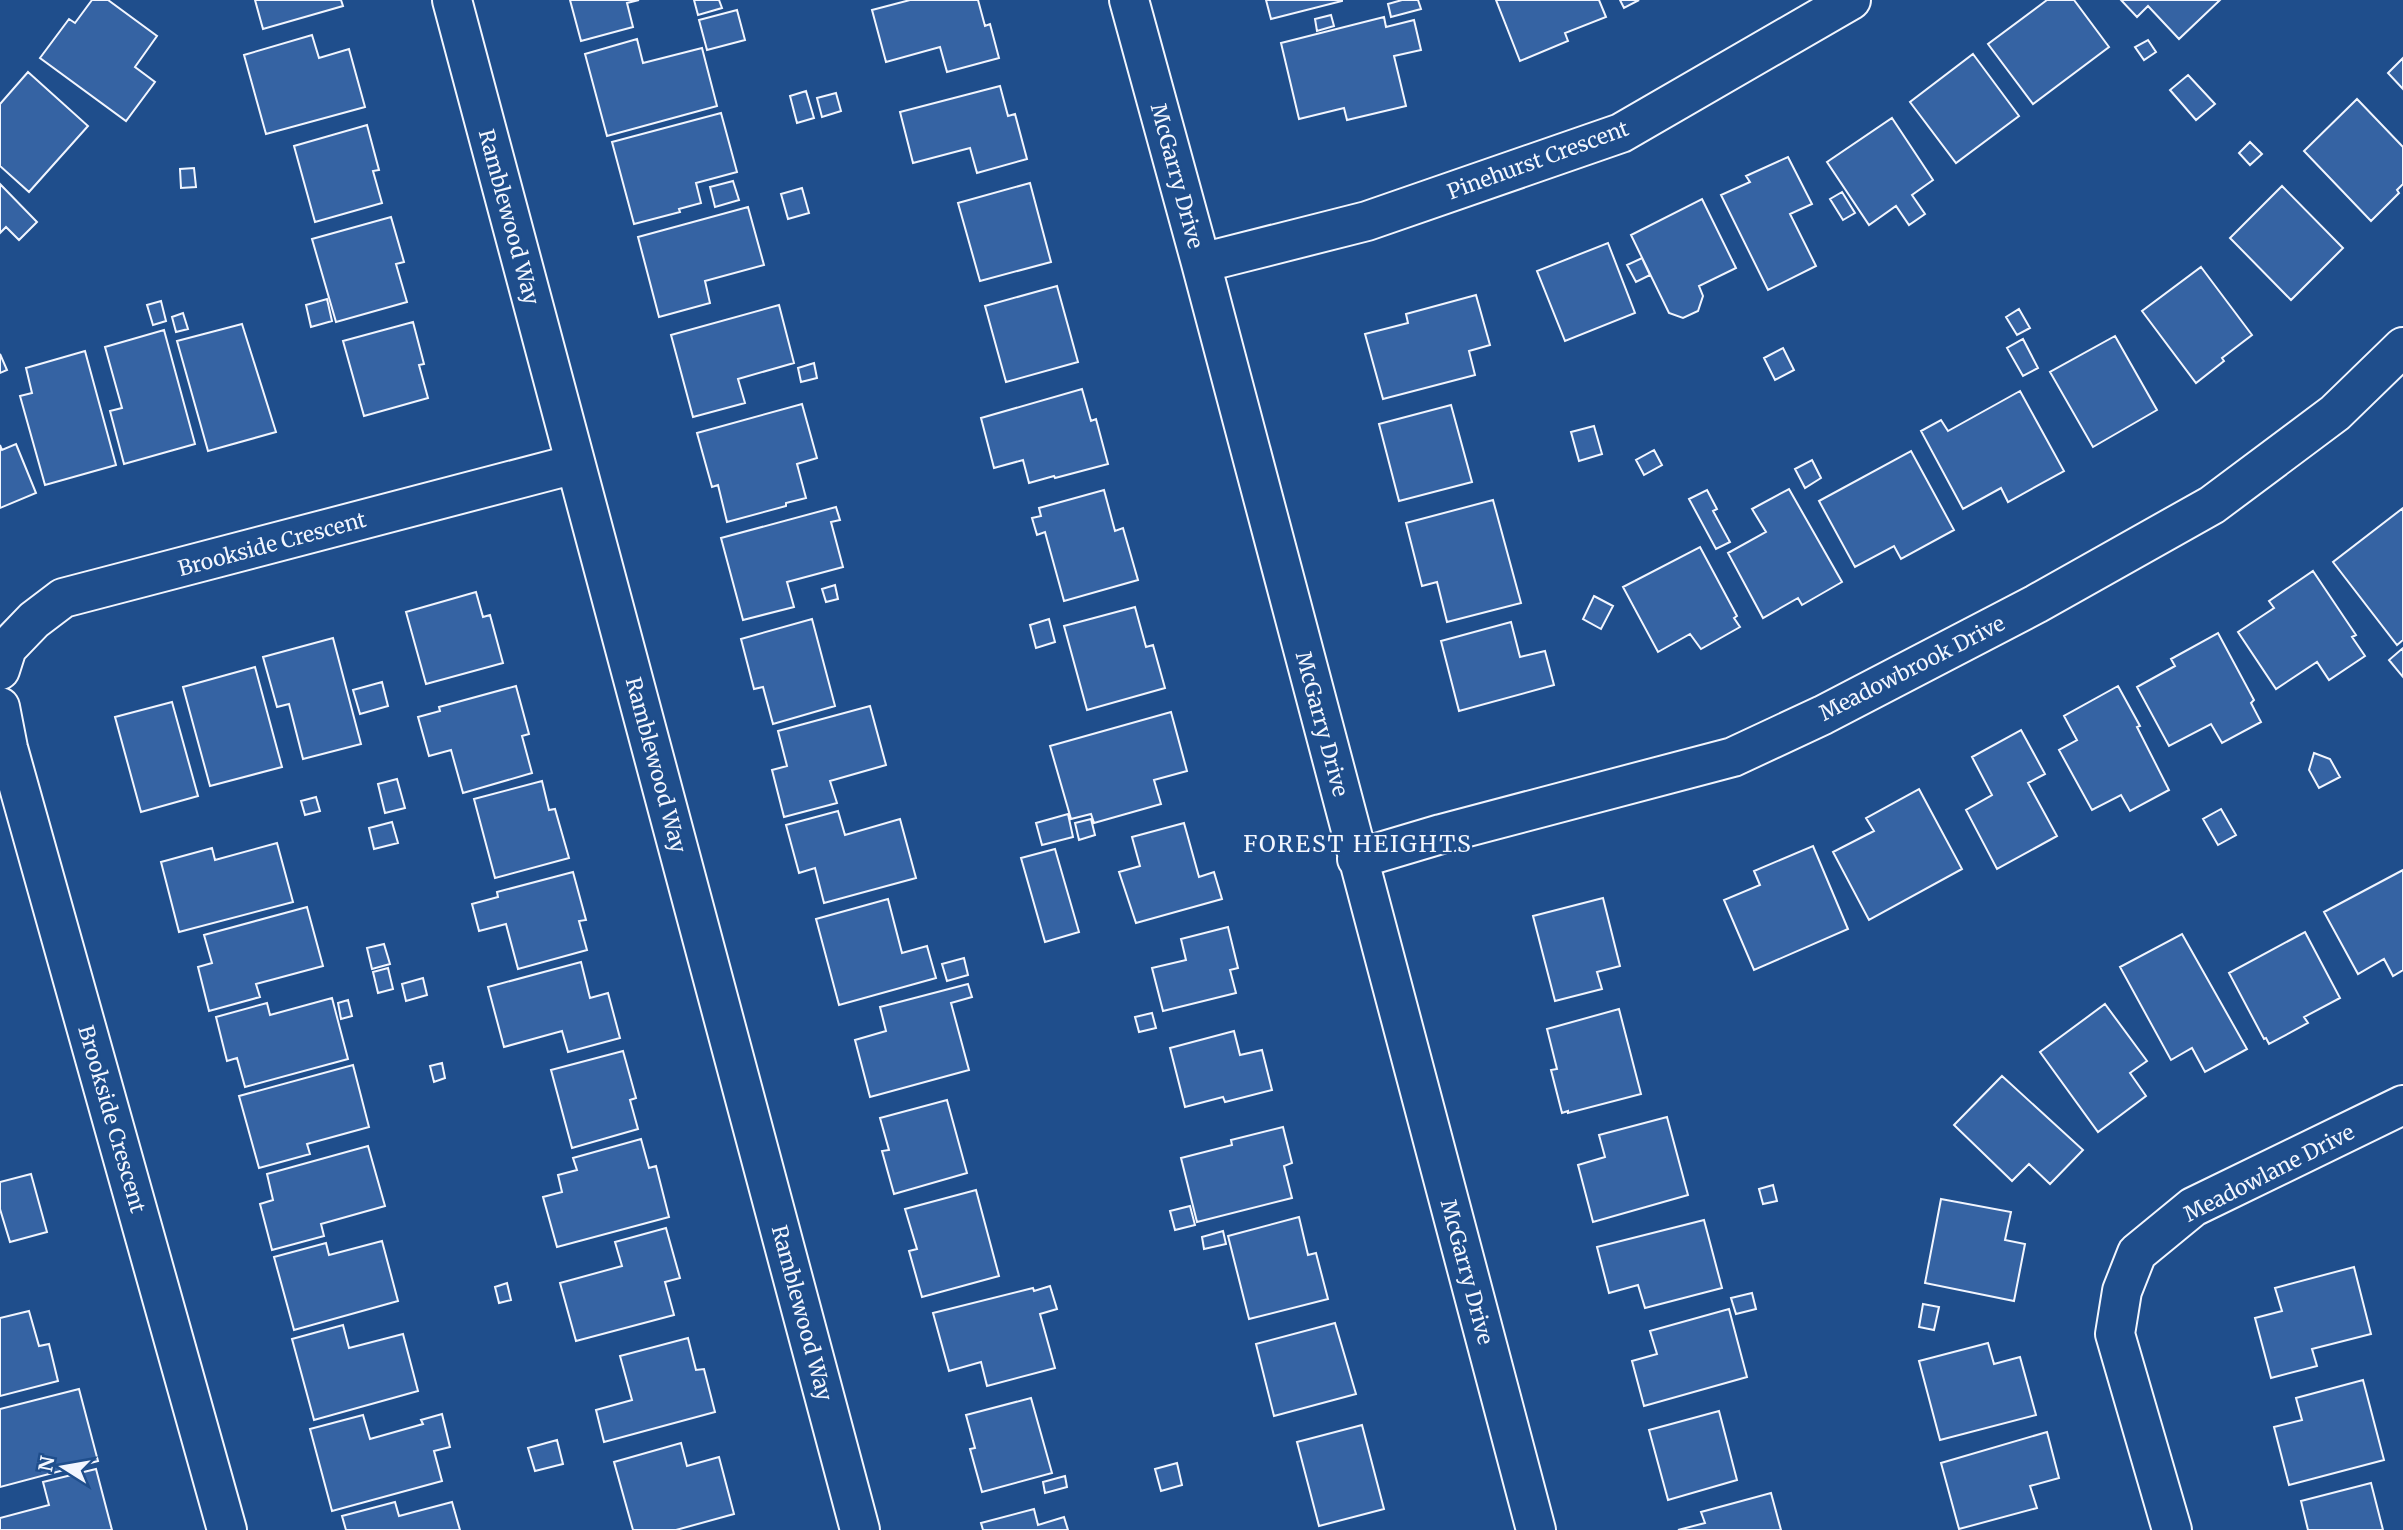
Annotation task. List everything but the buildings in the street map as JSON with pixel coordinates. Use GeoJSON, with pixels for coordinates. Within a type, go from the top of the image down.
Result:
{"type":"FeatureCollection","features":[{"type":"Feature","properties":{"kind":"street","name":"Ramblewood Way"},"geometry":{"type":"LineString","coordinates":[[452,0],[860,1530]]}},
{"type":"Feature","properties":{"kind":"street","name":"McGarry Drive"},"geometry":{"type":"LineString","coordinates":[[1129,0],[1536,1530]]}},
{"type":"Feature","properties":{"kind":"street","name":"Pinehurst Crescent"},"geometry":{"type":"LineString","coordinates":[[1201,263],[1367,221],[1621,133],[1852,0]]}},
{"type":"Feature","properties":{"kind":"street","name":"Meadowbrook Drive"},"geometry":{"type":"LineString","coordinates":[[1357,859],[1441,834],[1733,757],[1824,715],[2036,604],[2212,505],[2335,413],[2403,347]]}},
{"type":"Feature","properties":{"kind":"street","name":"Brookside Crescent"},"geometry":{"type":"LineString","coordinates":[[0,670],[7,648],[34,620],[63,598],[575,464]]}},
{"type":"Feature","properties":{"kind":"street","name":"Brookside Crescent"},"geometry":{"type":"LineString","coordinates":[[0,707],[8,748],[227,1530]]}},
{"type":"Feature","properties":{"kind":"street","name":"Meadowlane Drive"},"geometry":{"type":"LineString","coordinates":[[2172,1530],[2115,1334],[2122,1291],[2137,1253],[2193,1207],[2403,1105]]}},
{"type":"Feature","properties":{"kind":"district","name":"FOREST HEIGHTS"},"geometry":{"type":"Point","coordinates":[1358,843]}}]}
